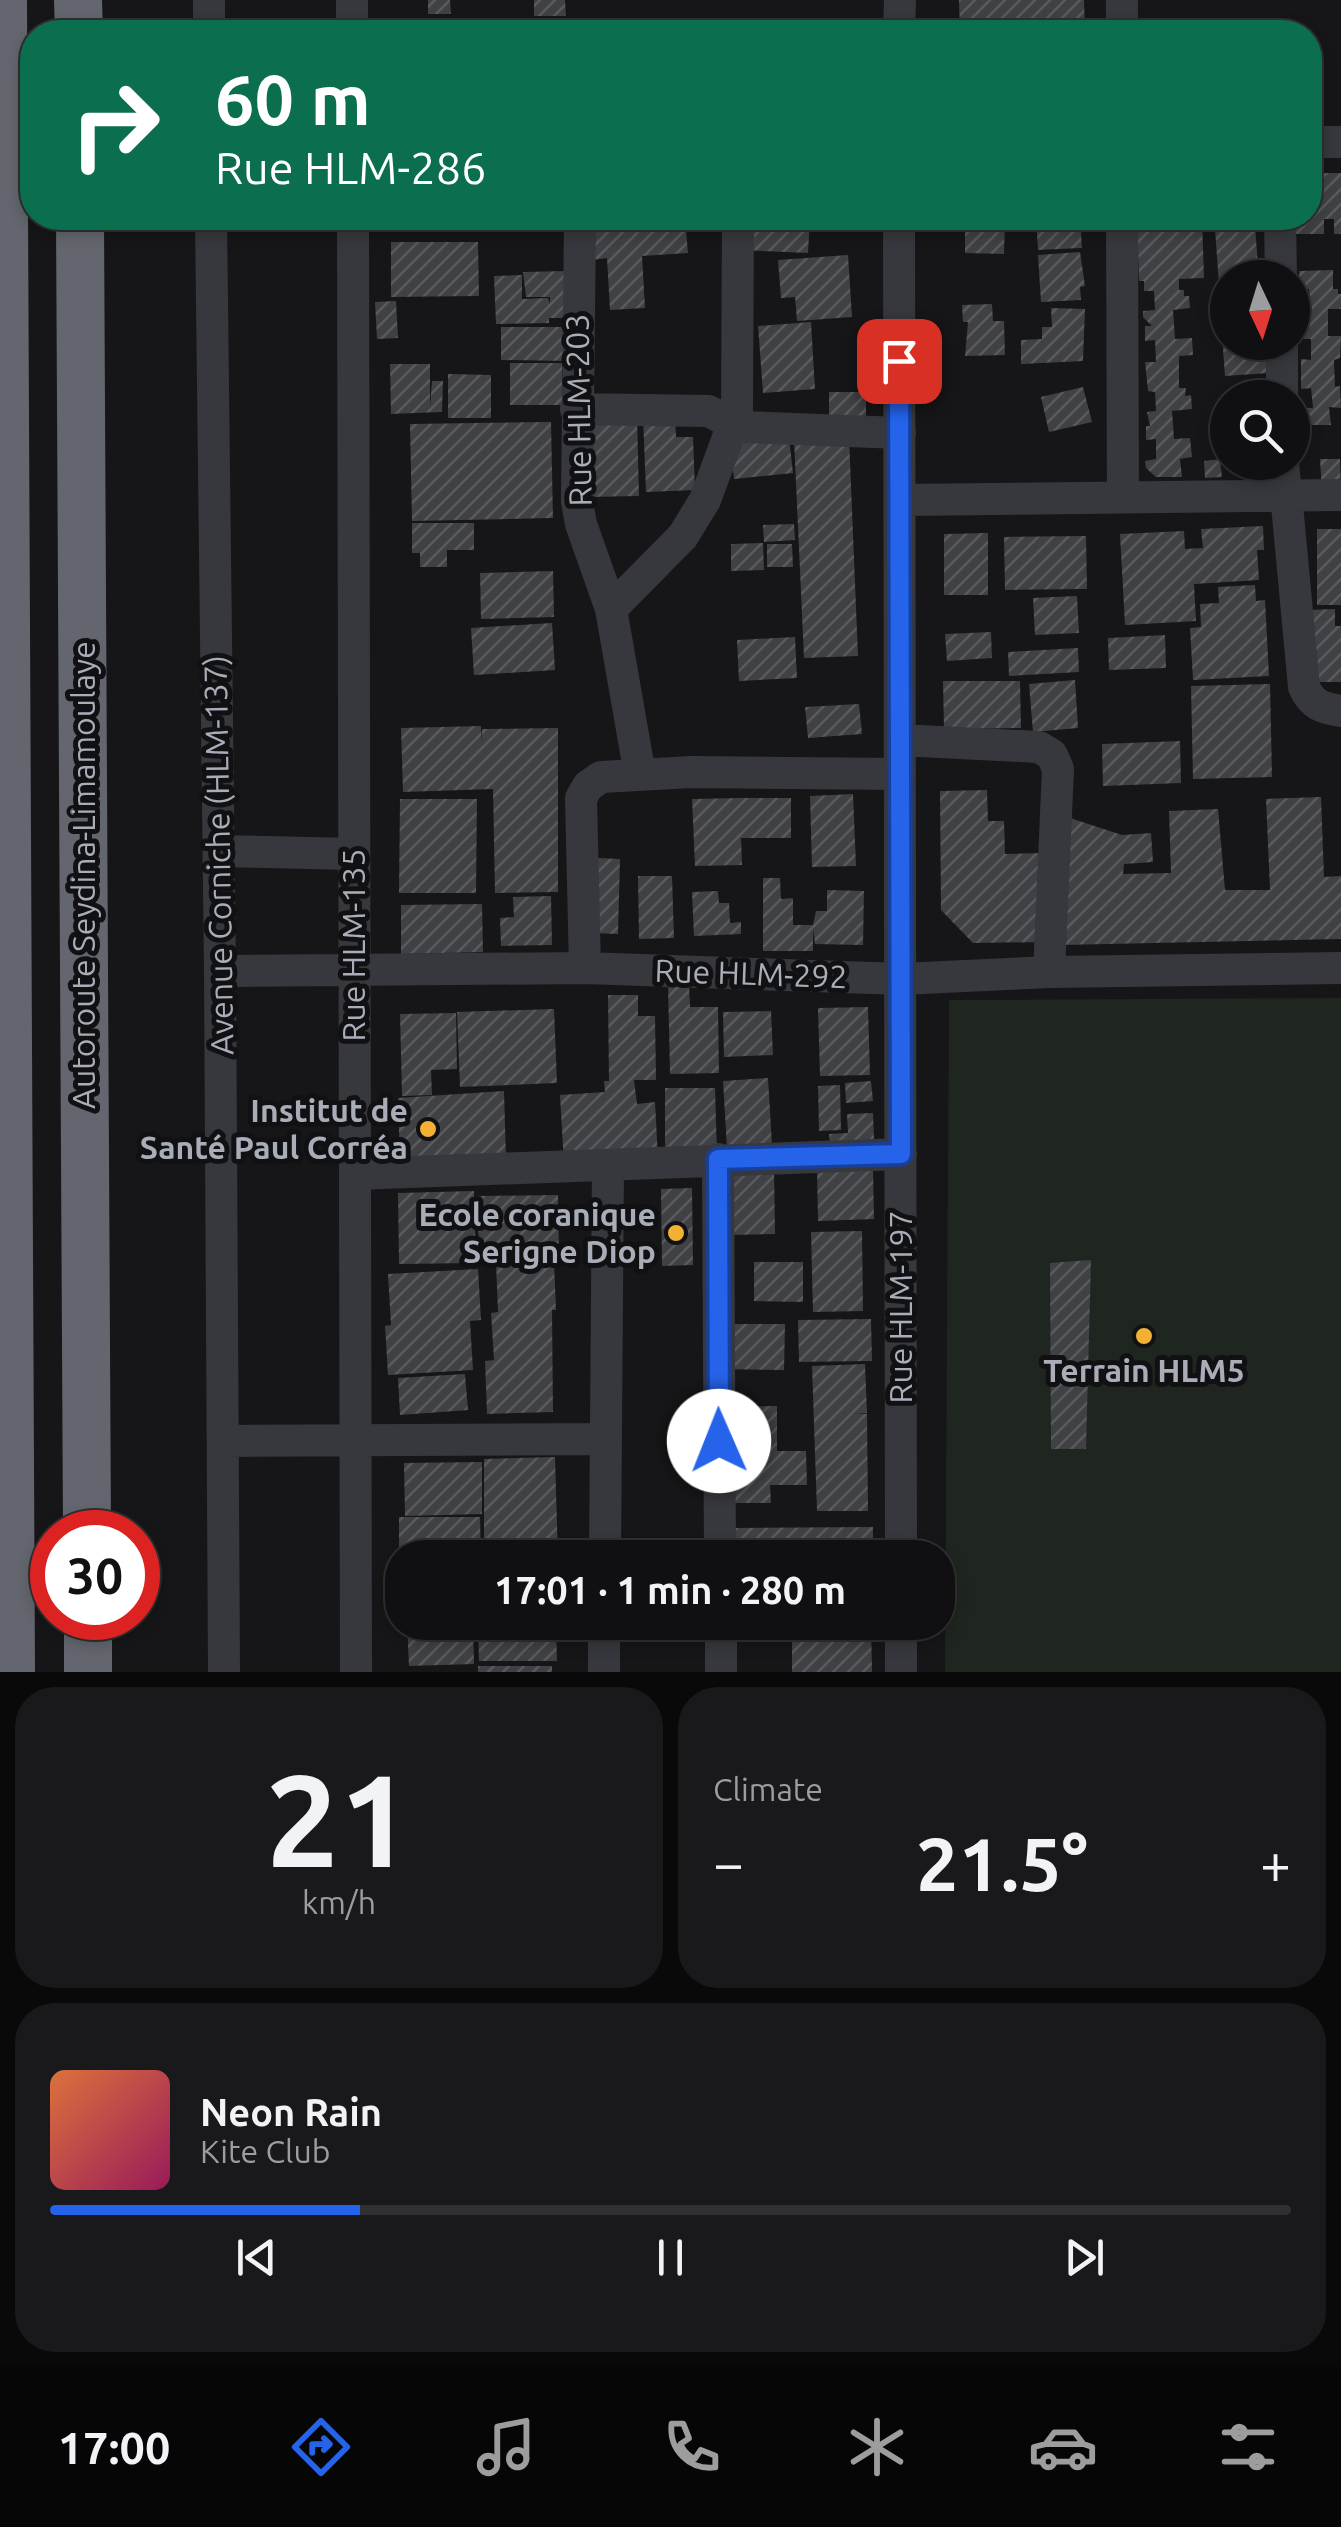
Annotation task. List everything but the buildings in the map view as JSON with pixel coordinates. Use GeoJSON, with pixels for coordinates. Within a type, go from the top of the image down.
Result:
{"type":"FeatureCollection","features":[{"type":"Feature","properties":{"kind":"highway"},"geometry":{"type":"LineString","coordinates":[[3,0],[11,1672]]}},
{"type":"Feature","properties":{"kind":"highway","name":"Autoroute Seydina-Limamoulaye"},"geometry":{"type":"LineString","coordinates":[[80,230],[88,1510]]}},
{"type":"Feature","properties":{"kind":"highway"},"geometry":{"type":"LineString","coordinates":[[88,1640],[88,1672]]}},
{"type":"Feature","properties":{"kind":"street","name":"Avenue Corniche (HLM-137)"},"geometry":{"type":"LineString","coordinates":[[211,230],[224,1672]]}},
{"type":"Feature","properties":{"kind":"street","name":"Rue HLM-135"},"geometry":{"type":"LineString","coordinates":[[353,230],[356,1672]]}},
{"type":"Feature","properties":{"kind":"street","name":"Rue HLM-203"},"geometry":{"type":"LineString","coordinates":[[580,230],[577,502],[611,609],[640,775]]}},
{"type":"Feature","properties":{"kind":"street"},"geometry":{"type":"LineString","coordinates":[[611,609],[683,536],[706,500],[732,426],[739,400],[738,230]]}},
{"type":"Feature","properties":{"kind":"street","name":"Rue HLM-197"},"geometry":{"type":"LineString","coordinates":[[899,230],[901,1540]]}},
{"type":"Feature","properties":{"kind":"street"},"geometry":{"type":"LineString","coordinates":[[1122,230],[1123,497]]}},
{"type":"Feature","properties":{"kind":"street"},"geometry":{"type":"LineString","coordinates":[[1280,230],[1281,260]]}},
{"type":"Feature","properties":{"kind":"street"},"geometry":{"type":"LineString","coordinates":[[576,409],[708,411],[732,426],[900,433]]}},
{"type":"Feature","properties":{"kind":"street"},"geometry":{"type":"LineString","coordinates":[[1284,480],[1304,688],[1309,699],[1321,707],[1341,711]]}},
{"type":"Feature","properties":{"kind":"street"},"geometry":{"type":"LineString","coordinates":[[900,500],[1341,495]]}},
{"type":"Feature","properties":{"kind":"street"},"geometry":{"type":"LineString","coordinates":[[900,740],[1039,747],[1052,754],[1058,769],[1048,972]]}},
{"type":"Feature","properties":{"kind":"street"},"geometry":{"type":"LineString","coordinates":[[585,968],[581,798],[588,786],[601,777],[900,774]]}},
{"type":"Feature","properties":{"kind":"street"},"geometry":{"type":"LineString","coordinates":[[219,850],[354,854]]}},
{"type":"Feature","properties":{"kind":"street","name":"Rue HLM-292"},"geometry":{"type":"LineString","coordinates":[[220,971],[585,968],[900,979],[1048,972],[1341,968]]}},
{"type":"Feature","properties":{"kind":"street"},"geometry":{"type":"LineString","coordinates":[[355,1174],[901,1154]]}},
{"type":"Feature","properties":{"kind":"street"},"geometry":{"type":"LineString","coordinates":[[718,1159],[720,1540]]}},
{"type":"Feature","properties":{"kind":"street"},"geometry":{"type":"LineString","coordinates":[[605,1540],[608,1165]]}},
{"type":"Feature","properties":{"kind":"street"},"geometry":{"type":"LineString","coordinates":[[223,1441],[606,1438]]}},
{"type":"Feature","properties":{"kind":"street"},"geometry":{"type":"LineString","coordinates":[[604,1640],[604,1672]]}},
{"type":"Feature","properties":{"kind":"street"},"geometry":{"type":"LineString","coordinates":[[721,1640],[721,1672]]}},
{"type":"Feature","properties":{"kind":"street"},"geometry":{"type":"LineString","coordinates":[[902,1640],[902,1672]]}},
{"type":"Feature","properties":{"kind":"shaded area","name":"Terrain HLM5"},"geometry":{"type":"Polygon","coordinates":[[[1341,998],[1341,1672],[945,1672],[945,1640],[955,1640],[955,1540],[946,1540],[949,1000],[1341,998]]]}},
{"type":"Feature","properties":{"kind":"place","name":"Institut de Santé Paul Corréa"},"geometry":{"type":"Point","coordinates":[428,1129]}},
{"type":"Feature","properties":{"kind":"place","name":"Ecole coranique Serigne Diop"},"geometry":{"type":"Point","coordinates":[676,1233]}},
{"type":"Feature","properties":{"kind":"place","name":"Terrain HLM5"},"geometry":{"type":"Point","coordinates":[1144,1336]}},
{"type":"Feature","properties":{"kind":"route"},"geometry":{"type":"LineString","coordinates":[[719,1441],[718,1159],[901,1154],[899,361]]}}]}
